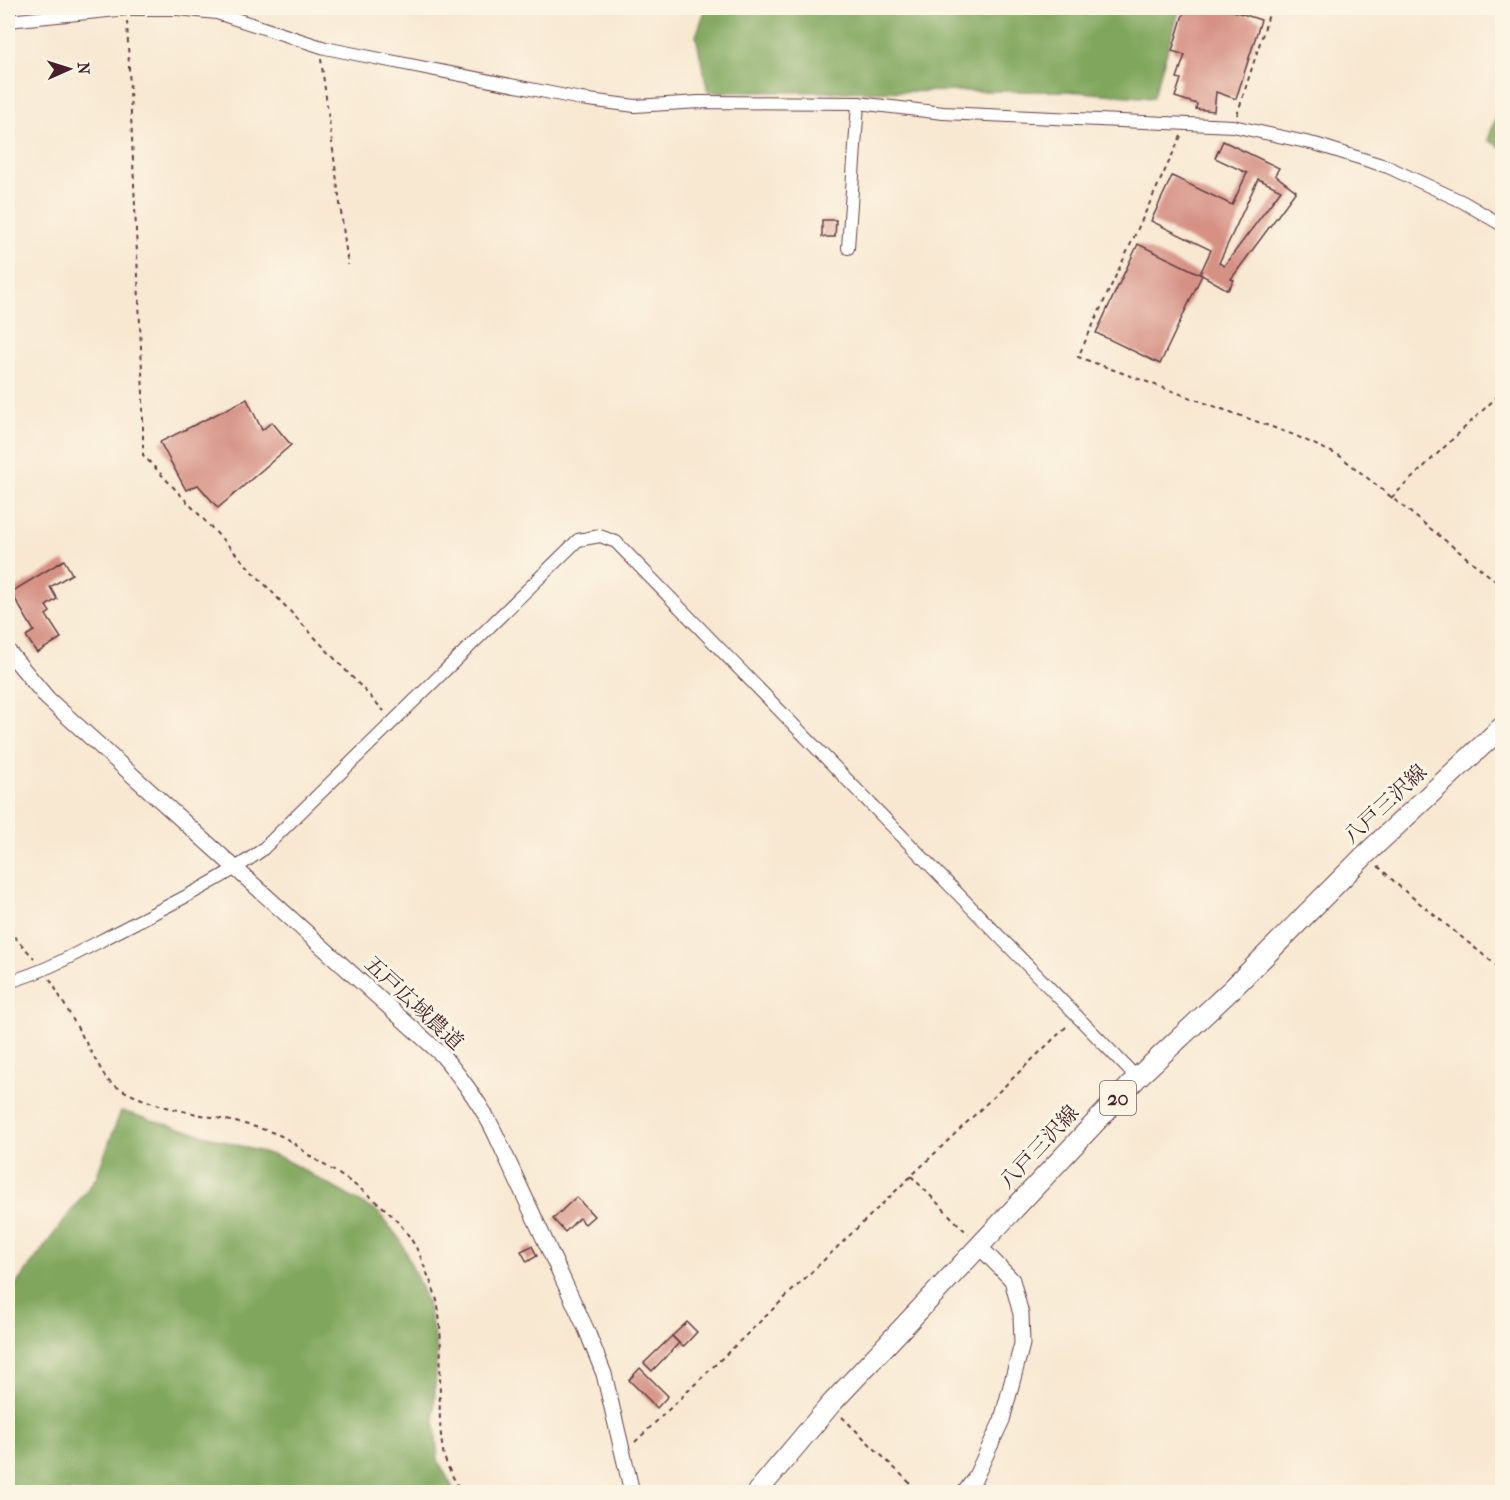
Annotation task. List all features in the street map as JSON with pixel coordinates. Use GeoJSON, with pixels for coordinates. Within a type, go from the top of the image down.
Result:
{"type":"FeatureCollection","features":[{"type":"Feature","properties":{"kind":"main road","name":"八戸三沢線"},"geometry":{"type":"LineString","coordinates":[[757,1492],[830,1405],[1137,1078],[1232,989],[1366,854],[1503,727]]}},
{"type":"Feature","properties":{"kind":"street"},"geometry":{"type":"LineString","coordinates":[[8,21],[127,9],[178,9],[217,13],[325,48],[581,99],[635,106],[699,102],[858,103],[943,113],[1233,126],[1315,144],[1388,167],[1463,202],[1503,225]]}},
{"type":"Feature","properties":{"kind":"street"},"geometry":{"type":"LineString","coordinates":[[848,248],[858,103]]}},
{"type":"Feature","properties":{"kind":"street"},"geometry":{"type":"LineString","coordinates":[[8,982],[44,970],[237,868],[262,850],[578,540],[600,536],[616,542],[1137,1078]]}},
{"type":"Feature","properties":{"kind":"street","name":"五戸広域農道"},"geometry":{"type":"LineString","coordinates":[[8,651],[48,699],[442,1055],[481,1104],[586,1329],[603,1374],[632,1492]]}},
{"type":"Feature","properties":{"kind":"street"},"geometry":{"type":"LineString","coordinates":[[965,1492],[975,1478],[1002,1420],[1022,1344],[1021,1314],[1012,1280],[979,1246]]}},
{"type":"Feature","properties":{"kind":"path"},"geometry":{"type":"LineString","coordinates":[[1233,126],[1271,8]]}},
{"type":"Feature","properties":{"kind":"path"},"geometry":{"type":"LineString","coordinates":[[127,9],[143,394],[143,455],[394,722]]}},
{"type":"Feature","properties":{"kind":"path"},"geometry":{"type":"LineString","coordinates":[[325,48],[321,60],[348,265]]}},
{"type":"Feature","properties":{"kind":"path"},"geometry":{"type":"LineString","coordinates":[[1186,123],[1078,357],[1294,435],[1340,456],[1503,586]]}},
{"type":"Feature","properties":{"kind":"path"},"geometry":{"type":"LineString","coordinates":[[1391,498],[1503,392]]}},
{"type":"Feature","properties":{"kind":"path"},"geometry":{"type":"LineString","coordinates":[[1366,854],[1401,888],[1503,970]]}},
{"type":"Feature","properties":{"kind":"path"},"geometry":{"type":"LineString","coordinates":[[8,930],[44,970],[107,1080],[129,1093],[184,1111],[280,1136],[363,1190],[396,1221],[421,1257],[438,1304],[441,1369],[439,1402],[443,1453],[461,1492]]}},
{"type":"Feature","properties":{"kind":"path"},"geometry":{"type":"LineString","coordinates":[[624,1453],[1077,1016]]}},
{"type":"Feature","properties":{"kind":"path"},"geometry":{"type":"LineString","coordinates":[[911,1176],[979,1246]]}},
{"type":"Feature","properties":{"kind":"path"},"geometry":{"type":"LineString","coordinates":[[830,1405],[919,1492]]}},
{"type":"Feature","properties":{"kind":"green space"},"geometry":{"type":"Polygon","coordinates":[[[706,8],[1180,8],[1153,98],[1067,91],[708,92],[696,36],[706,8]]]}},
{"type":"Feature","properties":{"kind":"green space"},"geometry":{"type":"Polygon","coordinates":[[[1502,101],[1502,148],[1488,140],[1502,101]]]}},
{"type":"Feature","properties":{"kind":"green space"},"geometry":{"type":"Polygon","coordinates":[[[121,1111],[282,1158],[379,1213],[401,1241],[427,1302],[437,1350],[434,1412],[438,1460],[455,1492],[8,1492],[8,1288],[15,1286],[96,1178],[121,1111]]]}},
{"type":"Feature","properties":{"kind":"building"},"geometry":{"type":"Polygon","coordinates":[[[1185,8],[1224,8],[1261,20],[1236,99],[1216,92],[1214,111],[1196,109],[1197,104],[1175,97],[1181,79],[1177,78],[1185,55],[1172,51],[1185,8]]]}},
{"type":"Feature","properties":{"kind":"building"},"geometry":{"type":"Polygon","coordinates":[[[1223,141],[1279,168],[1275,175],[1296,191],[1231,279],[1234,280],[1228,290],[1200,274],[1211,250],[1151,221],[1172,176],[1232,205],[1247,173],[1215,158],[1223,141]],[[1258,179],[1219,263],[1224,266],[1281,190],[1258,179]]]}},
{"type":"Feature","properties":{"kind":"building"},"geometry":{"type":"Polygon","coordinates":[[[822,220],[836,220],[835,237],[822,237],[822,220]]]}},
{"type":"Feature","properties":{"kind":"building"},"geometry":{"type":"Polygon","coordinates":[[[1138,244],[1202,275],[1160,364],[1096,333],[1138,244]]]}},
{"type":"Feature","properties":{"kind":"building"},"geometry":{"type":"Polygon","coordinates":[[[247,399],[262,430],[272,422],[291,445],[218,508],[198,485],[186,490],[160,442],[247,399]]]}},
{"type":"Feature","properties":{"kind":"building"},"geometry":{"type":"Polygon","coordinates":[[[64,560],[72,574],[50,587],[57,599],[46,606],[50,612],[46,615],[61,638],[37,653],[26,636],[34,631],[11,592],[64,560]]]}},
{"type":"Feature","properties":{"kind":"building"},"geometry":{"type":"Polygon","coordinates":[[[576,1197],[594,1216],[585,1224],[579,1218],[565,1232],[553,1219],[576,1197]]]}},
{"type":"Feature","properties":{"kind":"building"},"geometry":{"type":"Polygon","coordinates":[[[532,1246],[537,1256],[527,1262],[521,1251],[532,1246]]]}},
{"type":"Feature","properties":{"kind":"building"},"geometry":{"type":"Polygon","coordinates":[[[687,1322],[697,1332],[683,1347],[672,1336],[687,1322]]]}},
{"type":"Feature","properties":{"kind":"building"},"geometry":{"type":"Polygon","coordinates":[[[672,1336],[679,1343],[652,1371],[644,1363],[672,1336]]]}},
{"type":"Feature","properties":{"kind":"building"},"geometry":{"type":"Polygon","coordinates":[[[640,1368],[668,1396],[657,1408],[629,1380],[640,1368]]]}}]}
